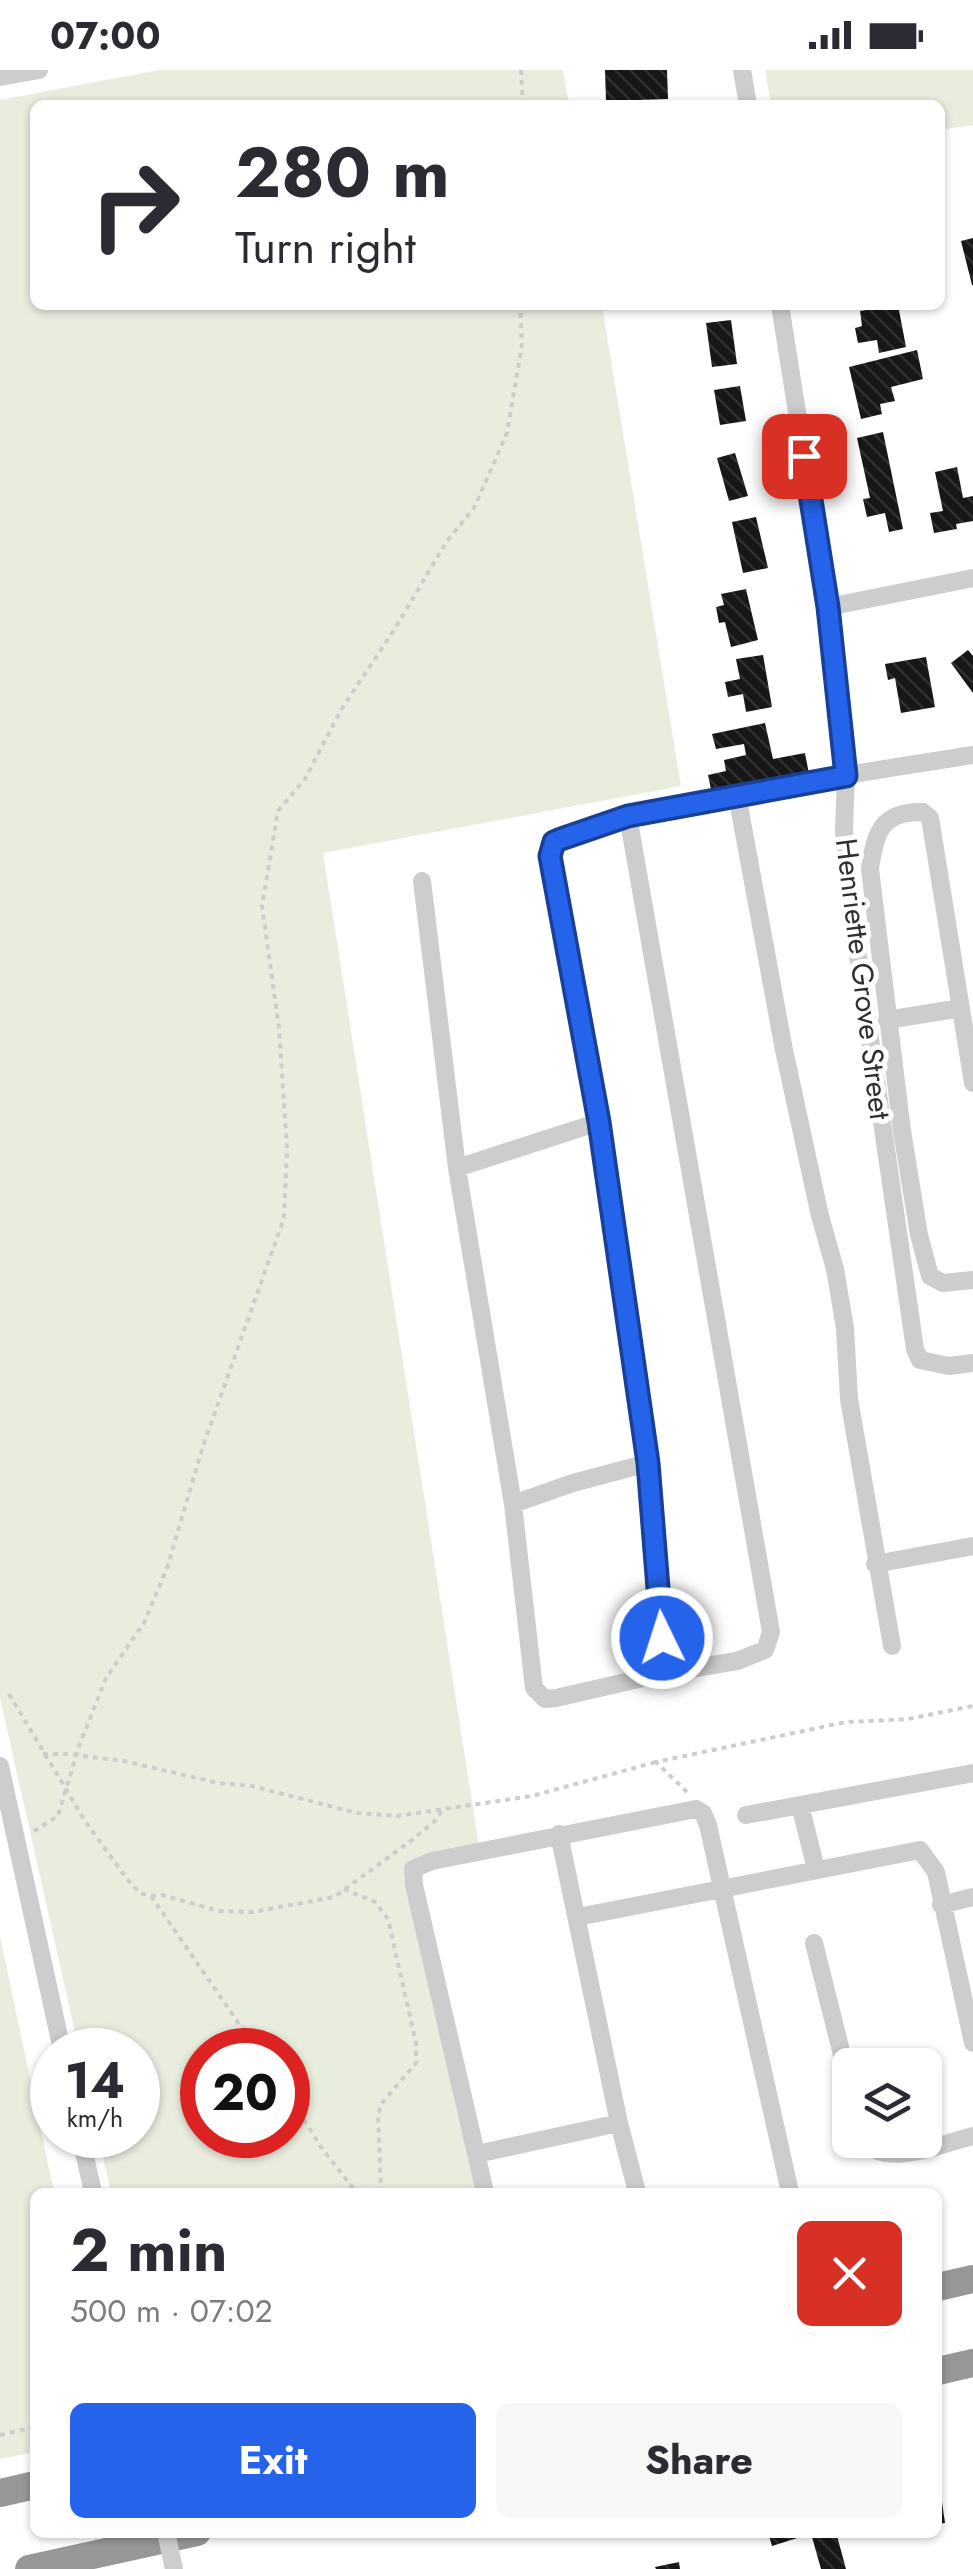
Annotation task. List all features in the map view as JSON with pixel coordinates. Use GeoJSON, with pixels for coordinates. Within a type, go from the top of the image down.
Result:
{"type":"FeatureCollection","features":[{"type":"Feature","properties":{"kind":"highway"},"geometry":{"type":"LineString","coordinates":[[942,2286],[973,2279]]}},
{"type":"Feature","properties":{"kind":"highway"},"geometry":{"type":"LineString","coordinates":[[942,2370],[973,2364]]}},
{"type":"Feature","properties":{"kind":"highway"},"geometry":{"type":"LineString","coordinates":[[0,2492],[30,2486]]}},
{"type":"Feature","properties":{"kind":"highway"},"geometry":{"type":"LineString","coordinates":[[30,2569],[170,2538]]}},
{"type":"Feature","properties":{"kind":"street"},"geometry":{"type":"LineString","coordinates":[[0,77],[39,70]]}},
{"type":"Feature","properties":{"kind":"street"},"geometry":{"type":"LineString","coordinates":[[742,70],[747,100]]}},
{"type":"Feature","properties":{"kind":"street","name":"Henriette Grove Street"},"geometry":{"type":"LineString","coordinates":[[781,310],[828,607],[846,776],[844,829],[849,894],[914,1349],[920,1360],[949,1366],[973,1362]]}},
{"type":"Feature","properties":{"kind":"street"},"geometry":{"type":"LineString","coordinates":[[828,607],[973,578]]}},
{"type":"Feature","properties":{"kind":"street"},"geometry":{"type":"LineString","coordinates":[[665,1673],[648,1463],[599,1122],[552,874],[550,856],[554,842],[628,816],[973,755]]}},
{"type":"Feature","properties":{"kind":"street"},"geometry":{"type":"LineString","coordinates":[[737,796],[784,1050],[838,1284],[849,1399],[892,1646]]}},
{"type":"Feature","properties":{"kind":"street"},"geometry":{"type":"LineString","coordinates":[[973,1083],[930,818],[923,812],[893,817],[876,836],[870,870],[916,1218],[930,1276],[943,1284],[973,1280]]}},
{"type":"Feature","properties":{"kind":"street"},"geometry":{"type":"LineString","coordinates":[[422,881],[456,1168],[513,1504],[534,1688],[545,1698],[556,1698],[755,1655],[765,1650],[771,1632],[628,816]]}},
{"type":"Feature","properties":{"kind":"street"},"geometry":{"type":"LineString","coordinates":[[952,942],[973,939]]}},
{"type":"Feature","properties":{"kind":"street"},"geometry":{"type":"LineString","coordinates":[[888,1020],[961,1008]]}},
{"type":"Feature","properties":{"kind":"street"},"geometry":{"type":"LineString","coordinates":[[456,1168],[599,1122]]}},
{"type":"Feature","properties":{"kind":"street"},"geometry":{"type":"LineString","coordinates":[[513,1504],[648,1463]]}},
{"type":"Feature","properties":{"kind":"street"},"geometry":{"type":"LineString","coordinates":[[875,1564],[973,1546]]}},
{"type":"Feature","properties":{"kind":"street"},"geometry":{"type":"LineString","coordinates":[[0,1766],[57,2028]]}},
{"type":"Feature","properties":{"kind":"street"},"geometry":{"type":"LineString","coordinates":[[746,1815],[973,1773]]}},
{"type":"Feature","properties":{"kind":"street"},"geometry":{"type":"LineString","coordinates":[[800,1805],[816,1869]]}},
{"type":"Feature","properties":{"kind":"street"},"geometry":{"type":"LineString","coordinates":[[484,2188],[414,1884],[414,1869],[432,1861],[696,1809],[708,1825],[789,2188]]}},
{"type":"Feature","properties":{"kind":"street"},"geometry":{"type":"LineString","coordinates":[[559,1834],[618,2123],[636,2188]]}},
{"type":"Feature","properties":{"kind":"street"},"geometry":{"type":"LineString","coordinates":[[578,1917],[920,1850],[936,1872],[973,2042]]}},
{"type":"Feature","properties":{"kind":"street"},"geometry":{"type":"LineString","coordinates":[[941,1905],[973,1897]]}},
{"type":"Feature","properties":{"kind":"street"},"geometry":{"type":"LineString","coordinates":[[814,1943],[840,2048]]}},
{"type":"Feature","properties":{"kind":"street"},"geometry":{"type":"LineString","coordinates":[[477,2154],[618,2123]]}},
{"type":"Feature","properties":{"kind":"street"},"geometry":{"type":"LineString","coordinates":[[942,2143],[973,2136]]}},
{"type":"Feature","properties":{"kind":"street"},"geometry":{"type":"LineString","coordinates":[[85,2158],[92,2188]]}},
{"type":"Feature","properties":{"kind":"street"},"geometry":{"type":"LineString","coordinates":[[167,2538],[174,2569]]}},
{"type":"Feature","properties":{"kind":"path"},"geometry":{"type":"LineString","coordinates":[[521,70],[523,100]]}},
{"type":"Feature","properties":{"kind":"path"},"geometry":{"type":"LineString","coordinates":[[34,1831],[58,1816],[106,1678],[144,1623],[166,1568],[202,1446],[284,1218],[287,1149],[280,1028],[262,906],[278,810],[305,779],[341,710],[447,541],[474,508],[507,433],[522,344],[520,310]]}},
{"type":"Feature","properties":{"kind":"path"},"geometry":{"type":"LineString","coordinates":[[8,1694],[65,1789],[127,1879],[140,1892],[151,1896],[162,1895],[220,1911],[254,1912],[319,1901],[344,1889],[408,1843],[434,1822],[442,1809]]}},
{"type":"Feature","properties":{"kind":"path"},"geometry":{"type":"LineString","coordinates":[[43,1754],[124,1762],[218,1783],[252,1786],[357,1813],[396,1816],[532,1796],[656,1762],[846,1722],[908,1719],[973,1706]]}},
{"type":"Feature","properties":{"kind":"path"},"geometry":{"type":"LineString","coordinates":[[656,1762],[692,1796],[696,1809]]}},
{"type":"Feature","properties":{"kind":"path"},"geometry":{"type":"LineString","coordinates":[[344,1889],[374,1902],[388,1920],[416,2043],[416,2063],[382,2103],[378,2114],[381,2188]]}},
{"type":"Feature","properties":{"kind":"path"},"geometry":{"type":"LineString","coordinates":[[151,1896],[242,2028]]}},
{"type":"Feature","properties":{"kind":"path"},"geometry":{"type":"LineString","coordinates":[[310,2129],[353,2188]]}},
{"type":"Feature","properties":{"kind":"path"},"geometry":{"type":"LineString","coordinates":[[0,2435],[30,2428]]}},
{"type":"Feature","properties":{"kind":"shaded area"},"geometry":{"type":"Polygon","coordinates":[[[159,70],[563,70],[568,100],[30,100],[30,310],[603,310],[681,786],[323,853],[479,1846],[408,1862],[482,2188],[110,2188],[103,2158],[160,2158],[160,2028],[74,2028],[0,1698],[0,100],[159,70]]]}},
{"type":"Feature","properties":{"kind":"shaded area"},"geometry":{"type":"Polygon","coordinates":[[[765,70],[973,70],[973,125],[945,129],[945,100],[770,100],[765,70]]]}},
{"type":"Feature","properties":{"kind":"shaded area"},"geometry":{"type":"Polygon","coordinates":[[[0,1936],[30,2078],[30,2158],[47,2158],[53,2188],[30,2188],[30,2453],[0,2459],[0,1936]]]}},
{"type":"Feature","properties":{"kind":"building"},"geometry":{"type":"Polygon","coordinates":[[[605,70],[667,70],[668,99],[606,100],[605,70]]]}},
{"type":"Feature","properties":{"kind":"building"},"geometry":{"type":"Polygon","coordinates":[[[973,238],[973,285],[972,285],[961,241],[973,238]]]}},
{"type":"Feature","properties":{"kind":"building"},"geometry":{"type":"Polygon","coordinates":[[[899,310],[906,347],[879,353],[877,340],[858,343],[855,328],[862,326],[860,311],[899,310]]]}},
{"type":"Feature","properties":{"kind":"building"},"geometry":{"type":"Polygon","coordinates":[[[731,320],[737,364],[712,367],[706,323],[731,320]]]}},
{"type":"Feature","properties":{"kind":"building"},"geometry":{"type":"Polygon","coordinates":[[[917,350],[923,379],[891,387],[895,401],[880,404],[882,414],[861,419],[849,367],[917,350]]]}},
{"type":"Feature","properties":{"kind":"building"},"geometry":{"type":"Polygon","coordinates":[[[740,386],[746,421],[720,425],[714,390],[740,386]]]}},
{"type":"Feature","properties":{"kind":"building"},"geometry":{"type":"Polygon","coordinates":[[[883,432],[903,529],[889,532],[885,513],[867,517],[863,499],[870,498],[857,438],[883,432]]]}},
{"type":"Feature","properties":{"kind":"building"},"geometry":{"type":"Polygon","coordinates":[[[735,453],[748,496],[729,501],[717,458],[735,453]]]}},
{"type":"Feature","properties":{"kind":"building"},"geometry":{"type":"Polygon","coordinates":[[[957,467],[963,498],[973,496],[973,521],[934,533],[930,513],[943,511],[935,472],[957,467]]]}},
{"type":"Feature","properties":{"kind":"building"},"geometry":{"type":"Polygon","coordinates":[[[756,517],[768,568],[743,573],[732,522],[756,517]]]}},
{"type":"Feature","properties":{"kind":"building"},"geometry":{"type":"Polygon","coordinates":[[[746,589],[758,640],[731,647],[725,622],[719,623],[716,607],[724,605],[721,594],[746,589]]]}},
{"type":"Feature","properties":{"kind":"building"},"geometry":{"type":"Polygon","coordinates":[[[968,650],[973,656],[973,693],[951,663],[968,650]]]}},
{"type":"Feature","properties":{"kind":"building"},"geometry":{"type":"Polygon","coordinates":[[[763,655],[772,707],[746,712],[743,694],[728,697],[725,682],[740,679],[736,659],[763,655]]]}},
{"type":"Feature","properties":{"kind":"building"},"geometry":{"type":"Polygon","coordinates":[[[926,657],[935,707],[901,713],[895,678],[888,680],[885,664],[926,657]]]}},
{"type":"Feature","properties":{"kind":"building"},"geometry":{"type":"Polygon","coordinates":[[[765,723],[773,759],[805,753],[809,774],[712,794],[708,775],[726,771],[724,760],[746,755],[744,744],[716,749],[712,734],[765,723]]]}},
{"type":"Feature","properties":{"kind":"building"},"geometry":{"type":"Polygon","coordinates":[[[770,2538],[797,2538],[772,2546],[770,2538]]]}},
{"type":"Feature","properties":{"kind":"building"},"geometry":{"type":"Polygon","coordinates":[[[812,2538],[838,2538],[846,2569],[821,2569],[812,2538]]]}},
{"type":"Feature","properties":{"kind":"building"},"geometry":{"type":"Polygon","coordinates":[[[679,2562],[680,2569],[655,2567],[679,2562]]]}},
{"type":"Feature","properties":{"kind":"route"},"geometry":{"type":"LineString","coordinates":[[662,1638],[648,1463],[599,1122],[550,856],[554,842],[628,816],[846,776],[828,607],[804,456]]}}]}
